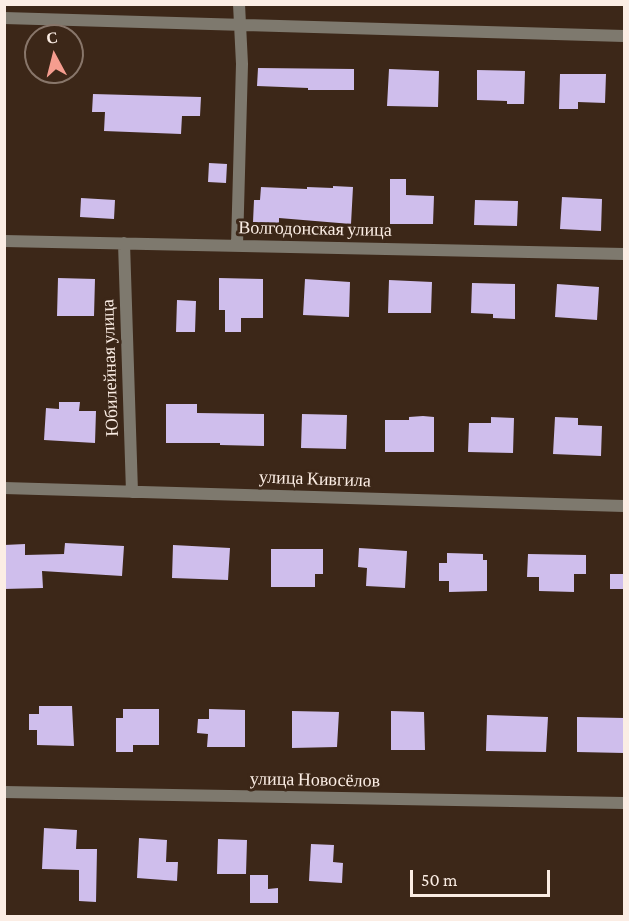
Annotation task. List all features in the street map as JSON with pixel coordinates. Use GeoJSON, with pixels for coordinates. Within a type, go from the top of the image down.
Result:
{"type":"FeatureCollection","features":[{"type":"Feature","properties":{"kind":"street"},"geometry":{"type":"LineString","coordinates":[[237,245],[242,64],[239,4]]}},
{"type":"Feature","properties":{"kind":"street"},"geometry":{"type":"LineString","coordinates":[[4,18],[624,36]]}},
{"type":"Feature","properties":{"kind":"street","name":"Волгодонская улица"},"geometry":{"type":"LineString","coordinates":[[4,241],[624,254]]}},
{"type":"Feature","properties":{"kind":"street","name":"Юбилейная улица"},"geometry":{"type":"LineString","coordinates":[[124,243],[132,492]]}},
{"type":"Feature","properties":{"kind":"street","name":"улица Кивгила"},"geometry":{"type":"LineString","coordinates":[[4,488],[624,506]]}},
{"type":"Feature","properties":{"kind":"street","name":"улица Новосёлов"},"geometry":{"type":"LineString","coordinates":[[4,792],[624,804]]}},
{"type":"Feature","properties":{"kind":"building"},"geometry":{"type":"Polygon","coordinates":[[[258,68],[354,69],[354,90],[308,90],[308,88],[257,86],[258,68]]]}},
{"type":"Feature","properties":{"kind":"building"},"geometry":{"type":"Polygon","coordinates":[[[389,69],[439,71],[438,107],[387,106],[389,69]]]}},
{"type":"Feature","properties":{"kind":"building"},"geometry":{"type":"Polygon","coordinates":[[[477,70],[525,71],[524,104],[477,100],[477,70]]]}},
{"type":"Feature","properties":{"kind":"building"},"geometry":{"type":"Polygon","coordinates":[[[560,74],[606,74],[605,103],[578,102],[578,109],[559,109],[560,74]]]}},
{"type":"Feature","properties":{"kind":"building"},"geometry":{"type":"Polygon","coordinates":[[[93,94],[201,97],[200,116],[182,116],[181,134],[104,131],[105,112],[92,112],[93,94]]]}},
{"type":"Feature","properties":{"kind":"building"},"geometry":{"type":"Polygon","coordinates":[[[209,163],[227,164],[226,183],[208,182],[209,163]]]}},
{"type":"Feature","properties":{"kind":"building"},"geometry":{"type":"Polygon","coordinates":[[[390,179],[406,179],[406,195],[434,196],[433,224],[390,224],[390,179]]]}},
{"type":"Feature","properties":{"kind":"building"},"geometry":{"type":"Polygon","coordinates":[[[333,186],[353,187],[351,224],[279,218],[279,223],[253,222],[254,200],[260,200],[261,187],[307,189],[307,187],[333,188],[333,186]]]}},
{"type":"Feature","properties":{"kind":"building"},"geometry":{"type":"Polygon","coordinates":[[[562,197],[602,199],[601,231],[560,229],[562,197]]]}},
{"type":"Feature","properties":{"kind":"building"},"geometry":{"type":"Polygon","coordinates":[[[81,198],[115,200],[114,219],[80,217],[81,198]]]}},
{"type":"Feature","properties":{"kind":"building"},"geometry":{"type":"Polygon","coordinates":[[[475,200],[518,201],[517,226],[474,225],[475,200]]]}},
{"type":"Feature","properties":{"kind":"building"},"geometry":{"type":"Polygon","coordinates":[[[58,278],[95,279],[94,316],[57,316],[58,278]]]}},
{"type":"Feature","properties":{"kind":"building"},"geometry":{"type":"Polygon","coordinates":[[[219,278],[263,279],[263,318],[241,318],[241,332],[225,332],[225,310],[219,310],[219,278]]]}},
{"type":"Feature","properties":{"kind":"building"},"geometry":{"type":"Polygon","coordinates":[[[305,279],[350,282],[349,317],[303,315],[305,279]]]}},
{"type":"Feature","properties":{"kind":"building"},"geometry":{"type":"Polygon","coordinates":[[[389,280],[432,282],[431,313],[388,313],[389,280]]]}},
{"type":"Feature","properties":{"kind":"building"},"geometry":{"type":"Polygon","coordinates":[[[472,283],[515,284],[515,319],[493,318],[493,314],[471,313],[472,283]]]}},
{"type":"Feature","properties":{"kind":"building"},"geometry":{"type":"Polygon","coordinates":[[[557,284],[599,287],[597,320],[555,317],[557,284]]]}},
{"type":"Feature","properties":{"kind":"building"},"geometry":{"type":"Polygon","coordinates":[[[177,300],[196,301],[195,332],[176,332],[177,300]]]}},
{"type":"Feature","properties":{"kind":"building"},"geometry":{"type":"Polygon","coordinates":[[[59,402],[80,402],[79,411],[96,411],[95,443],[44,440],[46,408],[59,409],[59,402]]]}},
{"type":"Feature","properties":{"kind":"building"},"geometry":{"type":"Polygon","coordinates":[[[166,404],[197,404],[197,413],[264,414],[264,446],[166,443],[166,404]]]}},
{"type":"Feature","properties":{"kind":"building"},"geometry":{"type":"Polygon","coordinates":[[[302,414],[347,415],[346,449],[301,448],[302,414]]]}},
{"type":"Feature","properties":{"kind":"building"},"geometry":{"type":"Polygon","coordinates":[[[409,417],[434,417],[434,452],[385,452],[385,420],[409,420],[409,417]]]}},
{"type":"Feature","properties":{"kind":"building"},"geometry":{"type":"Polygon","coordinates":[[[491,417],[514,418],[513,453],[468,452],[469,423],[491,423],[491,417]]]}},
{"type":"Feature","properties":{"kind":"building"},"geometry":{"type":"Polygon","coordinates":[[[555,417],[578,418],[578,425],[602,426],[601,456],[553,454],[555,417]]]}},
{"type":"Feature","properties":{"kind":"building"},"geometry":{"type":"Polygon","coordinates":[[[65,543],[124,546],[122,576],[42,571],[43,588],[4,589],[4,545],[25,544],[25,555],[64,554],[65,543]]]}},
{"type":"Feature","properties":{"kind":"building"},"geometry":{"type":"Polygon","coordinates":[[[173,545],[230,548],[228,580],[172,578],[173,545]]]}},
{"type":"Feature","properties":{"kind":"building"},"geometry":{"type":"Polygon","coordinates":[[[359,548],[407,551],[405,588],[366,586],[367,568],[358,567],[359,548]]]}},
{"type":"Feature","properties":{"kind":"building"},"geometry":{"type":"Polygon","coordinates":[[[271,549],[323,549],[323,574],[315,574],[315,587],[271,587],[271,549]]]}},
{"type":"Feature","properties":{"kind":"building"},"geometry":{"type":"Polygon","coordinates":[[[447,553],[483,554],[483,560],[487,560],[487,591],[449,592],[449,581],[439,581],[439,563],[447,563],[447,553]]]}},
{"type":"Feature","properties":{"kind":"building"},"geometry":{"type":"Polygon","coordinates":[[[528,554],[586,555],[586,574],[574,574],[574,592],[539,591],[539,577],[527,577],[528,554]]]}},
{"type":"Feature","properties":{"kind":"building"},"geometry":{"type":"Polygon","coordinates":[[[610,574],[624,574],[624,589],[610,589],[610,574]]]}},
{"type":"Feature","properties":{"kind":"building"},"geometry":{"type":"Polygon","coordinates":[[[39,706],[72,706],[74,746],[37,745],[37,730],[29,730],[29,714],[39,714],[39,706]]]}},
{"type":"Feature","properties":{"kind":"building"},"geometry":{"type":"Polygon","coordinates":[[[123,709],[159,709],[159,745],[133,745],[133,752],[116,752],[116,718],[123,718],[123,709]]]}},
{"type":"Feature","properties":{"kind":"building"},"geometry":{"type":"Polygon","coordinates":[[[209,709],[245,710],[245,747],[207,747],[208,734],[197,733],[198,719],[209,719],[209,709]]]}},
{"type":"Feature","properties":{"kind":"building"},"geometry":{"type":"Polygon","coordinates":[[[292,711],[339,712],[337,747],[292,748],[292,711]]]}},
{"type":"Feature","properties":{"kind":"building"},"geometry":{"type":"Polygon","coordinates":[[[391,711],[424,712],[425,750],[391,750],[391,711]]]}},
{"type":"Feature","properties":{"kind":"building"},"geometry":{"type":"Polygon","coordinates":[[[487,715],[548,717],[546,752],[486,751],[487,715]]]}},
{"type":"Feature","properties":{"kind":"building"},"geometry":{"type":"Polygon","coordinates":[[[577,717],[624,718],[624,753],[577,752],[577,717]]]}},
{"type":"Feature","properties":{"kind":"building"},"geometry":{"type":"Polygon","coordinates":[[[44,828],[77,830],[76,849],[97,849],[96,902],[79,901],[79,870],[42,869],[44,828]]]}},
{"type":"Feature","properties":{"kind":"building"},"geometry":{"type":"Polygon","coordinates":[[[139,838],[167,840],[166,862],[178,862],[177,881],[137,878],[139,838]]]}},
{"type":"Feature","properties":{"kind":"building"},"geometry":{"type":"Polygon","coordinates":[[[218,839],[247,840],[246,874],[217,874],[218,839]]]}},
{"type":"Feature","properties":{"kind":"building"},"geometry":{"type":"Polygon","coordinates":[[[311,844],[334,845],[333,862],[343,863],[342,883],[309,881],[311,844]]]}},
{"type":"Feature","properties":{"kind":"building"},"geometry":{"type":"Polygon","coordinates":[[[250,875],[268,875],[268,889],[278,888],[278,903],[250,903],[250,875]]]}}]}
